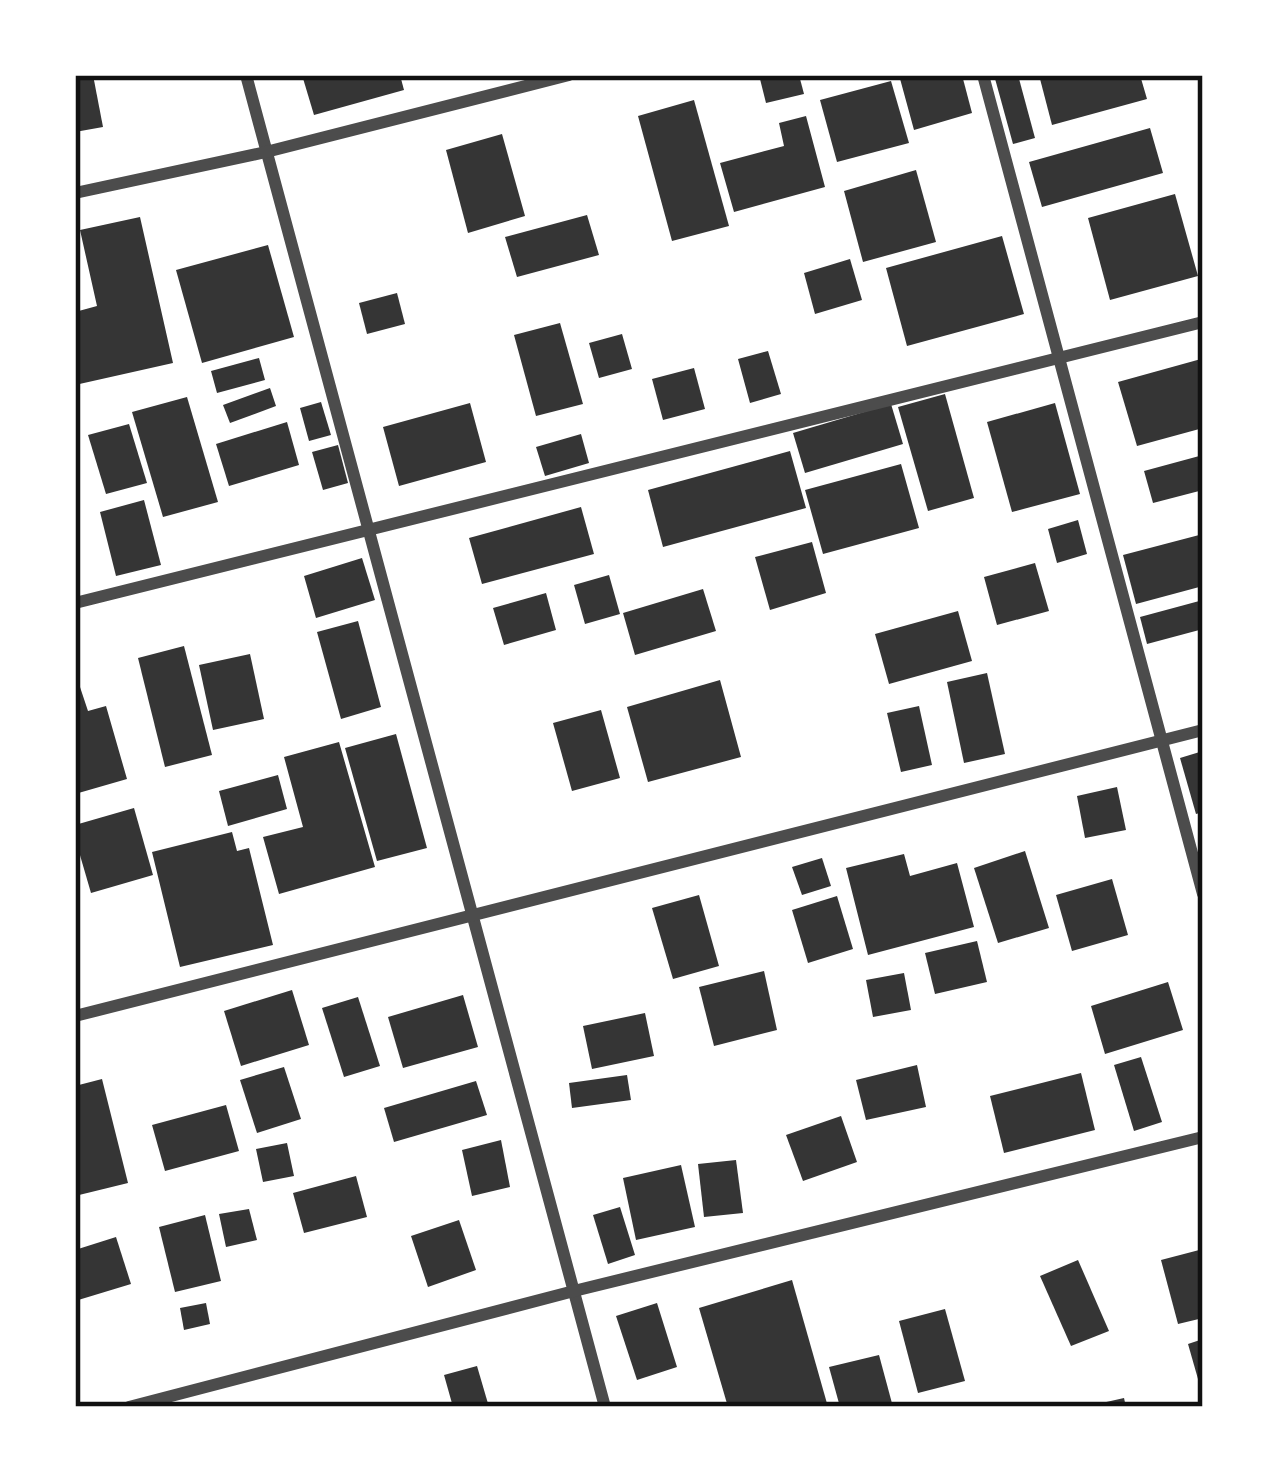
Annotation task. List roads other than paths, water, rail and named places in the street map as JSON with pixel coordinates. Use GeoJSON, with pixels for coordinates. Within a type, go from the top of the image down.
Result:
{"type":"FeatureCollection","features":[{"type":"Feature","properties":{"kind":"street"},"geometry":{"type":"LineString","coordinates":[[246,75],[605,1407]]}},
{"type":"Feature","properties":{"kind":"street"},"geometry":{"type":"LineString","coordinates":[[75,193],[266,152],[569,75]]}},
{"type":"Feature","properties":{"kind":"street"},"geometry":{"type":"LineString","coordinates":[[982,75],[1203,894]]}},
{"type":"Feature","properties":{"kind":"street"},"geometry":{"type":"LineString","coordinates":[[75,603],[1203,322]]}},
{"type":"Feature","properties":{"kind":"street"},"geometry":{"type":"LineString","coordinates":[[75,1016],[1203,730]]}},
{"type":"Feature","properties":{"kind":"street"},"geometry":{"type":"LineString","coordinates":[[129,1407],[574,1291],[1203,1137]]}}]}
